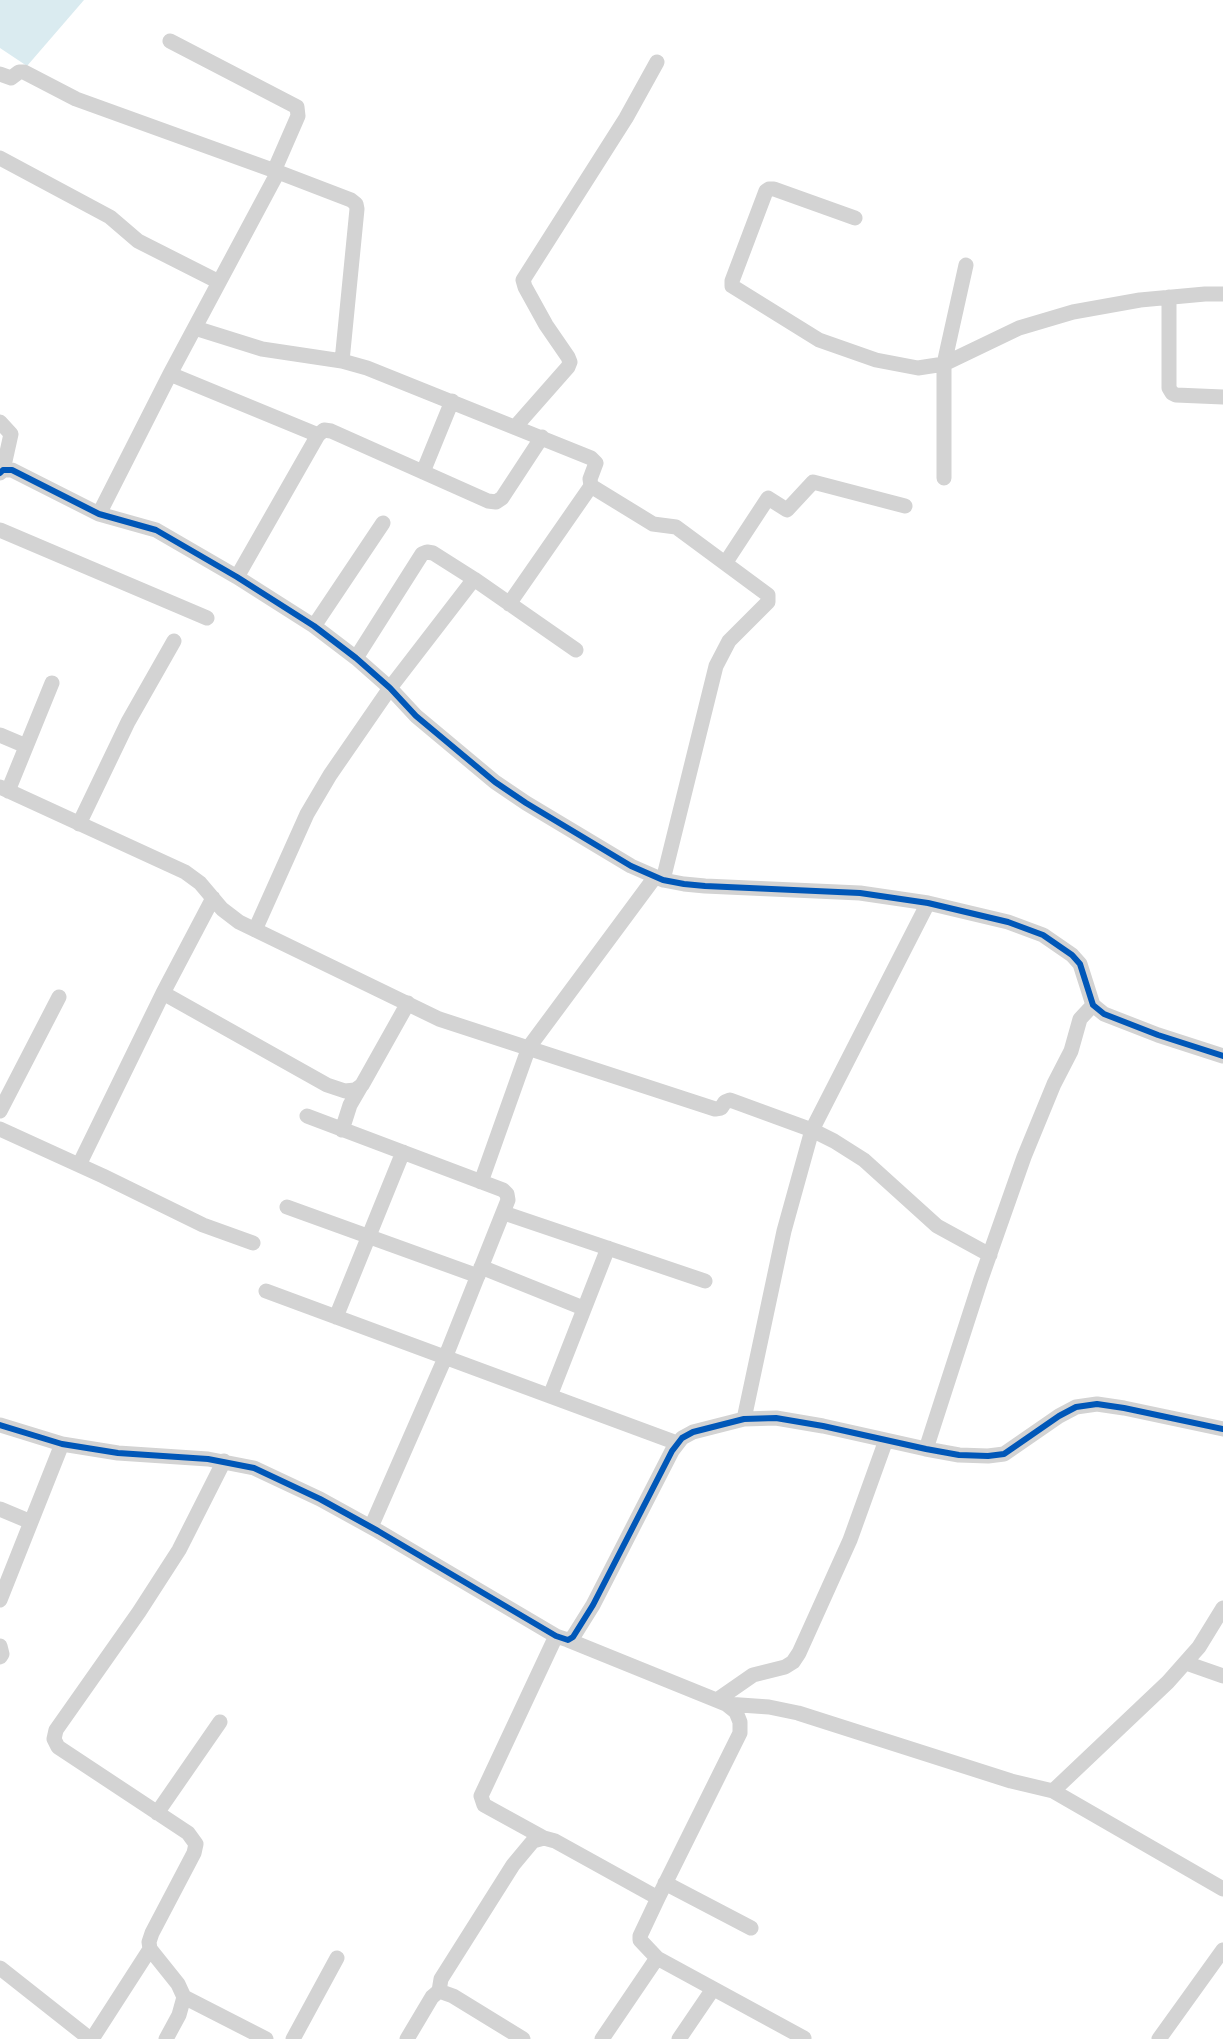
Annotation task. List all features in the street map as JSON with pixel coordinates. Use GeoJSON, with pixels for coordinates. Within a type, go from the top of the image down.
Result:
{"type":"FeatureCollection","features":[{"type":"Feature","properties":{"kind":"street"},"geometry":{"type":"LineString","coordinates":[[99,514],[276,171],[298,116],[297,107],[170,41]]}},
{"type":"Feature","properties":{"kind":"street"},"geometry":{"type":"LineString","coordinates":[[516,426],[570,363],[546,325],[523,280],[626,118],[657,62]]}},
{"type":"Feature","properties":{"kind":"street"},"geometry":{"type":"LineString","coordinates":[[0,74],[11,78],[19,72],[24,72],[76,99],[276,171],[356,204],[342,361]]}},
{"type":"Feature","properties":{"kind":"street"},"geometry":{"type":"LineString","coordinates":[[0,158],[110,217],[138,241],[219,282]]}},
{"type":"Feature","properties":{"kind":"street"},"geometry":{"type":"LineString","coordinates":[[855,218],[774,189],[767,190],[732,286],[819,340],[837,348],[902,366],[924,367],[944,364],[1018,328],[1044,319],[1095,308],[1169,297],[1223,294]]}},
{"type":"Feature","properties":{"kind":"street"},"geometry":{"type":"LineString","coordinates":[[944,478],[944,364],[966,265]]}},
{"type":"Feature","properties":{"kind":"street"},"geometry":{"type":"LineString","coordinates":[[1169,297],[1169,388],[1176,395],[1223,397]]}},
{"type":"Feature","properties":{"kind":"street"},"geometry":{"type":"LineString","coordinates":[[195,328],[262,349],[342,361],[367,368],[516,426],[595,460],[590,479],[591,486],[509,604]]}},
{"type":"Feature","properties":{"kind":"street"},"geometry":{"type":"LineString","coordinates":[[171,374],[318,435]]}},
{"type":"Feature","properties":{"kind":"street"},"geometry":{"type":"LineString","coordinates":[[423,472],[452,401]]}},
{"type":"Feature","properties":{"kind":"street"},"geometry":{"type":"LineString","coordinates":[[0,422],[11,434],[2,472],[12,470],[99,514],[156,530],[314,626],[356,658],[390,688],[416,716],[495,782],[614,857],[659,878],[705,886],[860,893],[928,903],[1015,924],[1043,935],[1062,946],[1080,963],[1093,1005],[1104,1014],[1158,1035],[1223,1056]]}},
{"type":"Feature","properties":{"kind":"street"},"geometry":{"type":"LineString","coordinates":[[237,578],[318,435],[324,430],[331,431],[488,501],[496,502],[502,498],[542,437]]}},
{"type":"Feature","properties":{"kind":"street"},"geometry":{"type":"LineString","coordinates":[[726,562],[768,498],[787,510],[813,482],[904,507]]}},
{"type":"Feature","properties":{"kind":"street"},"geometry":{"type":"LineString","coordinates":[[481,1182],[530,1047],[659,878],[717,666],[729,642],[769,599],[768,595],[726,562],[676,527],[653,524],[591,486]]}},
{"type":"Feature","properties":{"kind":"street"},"geometry":{"type":"LineString","coordinates":[[314,626],[383,523]]}},
{"type":"Feature","properties":{"kind":"street"},"geometry":{"type":"LineString","coordinates":[[0,530],[207,618]]}},
{"type":"Feature","properties":{"kind":"street"},"geometry":{"type":"LineString","coordinates":[[356,658],[424,553],[433,553],[474,579],[576,650]]}},
{"type":"Feature","properties":{"kind":"street"},"geometry":{"type":"LineString","coordinates":[[255,930],[307,814],[330,775],[390,688],[474,579]]}},
{"type":"Feature","properties":{"kind":"street"},"geometry":{"type":"LineString","coordinates":[[79,824],[128,722],[174,641]]}},
{"type":"Feature","properties":{"kind":"street"},"geometry":{"type":"LineString","coordinates":[[52,683],[26,746],[4,789],[184,873],[200,883],[233,919],[439,1019],[715,1108],[721,1108],[725,1102],[730,1100],[812,1130],[850,1149],[937,1226],[990,1255]]}},
{"type":"Feature","properties":{"kind":"street"},"geometry":{"type":"LineString","coordinates":[[0,735],[26,746]]}},
{"type":"Feature","properties":{"kind":"street"},"geometry":{"type":"LineString","coordinates":[[79,1165],[163,993],[213,898]]}},
{"type":"Feature","properties":{"kind":"street"},"geometry":{"type":"LineString","coordinates":[[744,1419],[784,1231],[812,1130],[928,903]]}},
{"type":"Feature","properties":{"kind":"street"},"geometry":{"type":"LineString","coordinates":[[163,993],[327,1085],[345,1091],[355,1090],[362,1085]]}},
{"type":"Feature","properties":{"kind":"street"},"geometry":{"type":"LineString","coordinates":[[0,1111],[59,997]]}},
{"type":"Feature","properties":{"kind":"street"},"geometry":{"type":"LineString","coordinates":[[342,1130],[350,1105],[408,1003]]}},
{"type":"Feature","properties":{"kind":"street"},"geometry":{"type":"LineString","coordinates":[[926,1449],[1033,1134],[1071,1051],[1080,1019],[1093,1005]]}},
{"type":"Feature","properties":{"kind":"street"},"geometry":{"type":"LineString","coordinates":[[307,1116],[503,1190],[508,1200],[445,1358],[371,1527]]}},
{"type":"Feature","properties":{"kind":"street"},"geometry":{"type":"LineString","coordinates":[[0,1129],[203,1225],[254,1243]]}},
{"type":"Feature","properties":{"kind":"street"},"geometry":{"type":"LineString","coordinates":[[336,1317],[403,1152]]}},
{"type":"Feature","properties":{"kind":"street"},"geometry":{"type":"LineString","coordinates":[[287,1207],[583,1308]]}},
{"type":"Feature","properties":{"kind":"street"},"geometry":{"type":"LineString","coordinates":[[504,1213],[705,1281]]}},
{"type":"Feature","properties":{"kind":"street"},"geometry":{"type":"LineString","coordinates":[[549,1396],[608,1248]]}},
{"type":"Feature","properties":{"kind":"street"},"geometry":{"type":"LineString","coordinates":[[266,1292],[677,1443]]}},
{"type":"Feature","properties":{"kind":"street"},"geometry":{"type":"LineString","coordinates":[[562,1638],[573,1637],[593,1605],[677,1443],[693,1432],[744,1419],[776,1418],[959,1455],[988,1456],[1004,1454],[1059,1416],[1087,1404],[1124,1408],[1223,1429]]}},
{"type":"Feature","properties":{"kind":"street"},"geometry":{"type":"LineString","coordinates":[[0,1425],[62,1444],[118,1453],[224,1461],[254,1468],[320,1499],[371,1527],[562,1638],[721,1702],[736,1712],[740,1722],[740,1733],[640,1936],[642,1944],[657,1958],[804,2038]]}},
{"type":"Feature","properties":{"kind":"street"},"geometry":{"type":"LineString","coordinates":[[721,1702],[753,1675],[785,1667],[793,1662],[800,1653],[850,1540],[886,1440]]}},
{"type":"Feature","properties":{"kind":"street"},"geometry":{"type":"LineString","coordinates":[[0,1600],[62,1444]]}},
{"type":"Feature","properties":{"kind":"street"},"geometry":{"type":"LineString","coordinates":[[224,1461],[179,1550],[54,1734],[58,1747],[188,1833],[196,1844],[194,1853],[152,1933],[149,1942],[150,1950],[178,1984],[184,1997],[266,2039]]}},
{"type":"Feature","properties":{"kind":"street"},"geometry":{"type":"LineString","coordinates":[[0,1509],[31,1522]]}},
{"type":"Feature","properties":{"kind":"street"},"geometry":{"type":"LineString","coordinates":[[1053,1791],[1168,1682],[1199,1647],[1223,1608]]}},
{"type":"Feature","properties":{"kind":"street"},"geometry":{"type":"LineString","coordinates":[[562,1638],[481,1796],[484,1805],[658,1898]]}},
{"type":"Feature","properties":{"kind":"street"},"geometry":{"type":"LineString","coordinates":[[0,1646],[2,1654],[0,1658]]}},
{"type":"Feature","properties":{"kind":"street"},"geometry":{"type":"LineString","coordinates":[[1186,1662],[1223,1676]]}},
{"type":"Feature","properties":{"kind":"street"},"geometry":{"type":"LineString","coordinates":[[721,1702],[790,1711],[1011,1781],[1053,1791],[1223,1890]]}},
{"type":"Feature","properties":{"kind":"street"},"geometry":{"type":"LineString","coordinates":[[157,1813],[220,1722]]}},
{"type":"Feature","properties":{"kind":"street"},"geometry":{"type":"LineString","coordinates":[[408,2039],[432,1997],[439,1991],[441,1979],[513,1865],[528,1845],[544,1838]]}},
{"type":"Feature","properties":{"kind":"street"},"geometry":{"type":"LineString","coordinates":[[665,1883],[751,1928]]}},
{"type":"Feature","properties":{"kind":"street"},"geometry":{"type":"LineString","coordinates":[[0,1968],[91,2039],[150,1950]]}},
{"type":"Feature","properties":{"kind":"street"},"geometry":{"type":"LineString","coordinates":[[1160,2039],[1223,1950]]}},
{"type":"Feature","properties":{"kind":"street"},"geometry":{"type":"LineString","coordinates":[[293,2039],[337,1958]]}},
{"type":"Feature","properties":{"kind":"street"},"geometry":{"type":"LineString","coordinates":[[602,2039],[657,1958]]}},
{"type":"Feature","properties":{"kind":"street"},"geometry":{"type":"LineString","coordinates":[[680,2039],[713,1989]]}},
{"type":"Feature","properties":{"kind":"street"},"geometry":{"type":"LineString","coordinates":[[439,1991],[453,1996],[523,2039]]}},
{"type":"Feature","properties":{"kind":"street"},"geometry":{"type":"LineString","coordinates":[[166,2039],[179,2015],[184,1997]]}},
{"type":"Feature","properties":{"kind":"shaded area"},"geometry":{"type":"Polygon","coordinates":[[[0,0],[84,0],[27,66],[0,48],[0,0]]]}},
{"type":"Feature","properties":{"kind":"cycle path"},"geometry":{"type":"LineString","coordinates":[[0,473],[3,470],[12,470],[99,514],[156,530],[237,577],[314,626],[356,658],[390,688],[416,716],[495,782],[631,866],[663,880],[684,884],[860,893],[928,903],[1008,922],[1043,935],[1072,955],[1080,964],[1093,1005],[1104,1014],[1158,1035],[1223,1056]]}},
{"type":"Feature","properties":{"kind":"cycle path"},"geometry":{"type":"LineString","coordinates":[[0,1425],[62,1444],[118,1453],[208,1459],[254,1468],[320,1499],[556,1636],[568,1640],[573,1637],[593,1605],[672,1451],[682,1438],[693,1432],[744,1419],[776,1418],[959,1455],[988,1456],[1004,1454],[1076,1407],[1097,1404],[1223,1429]]}}]}
